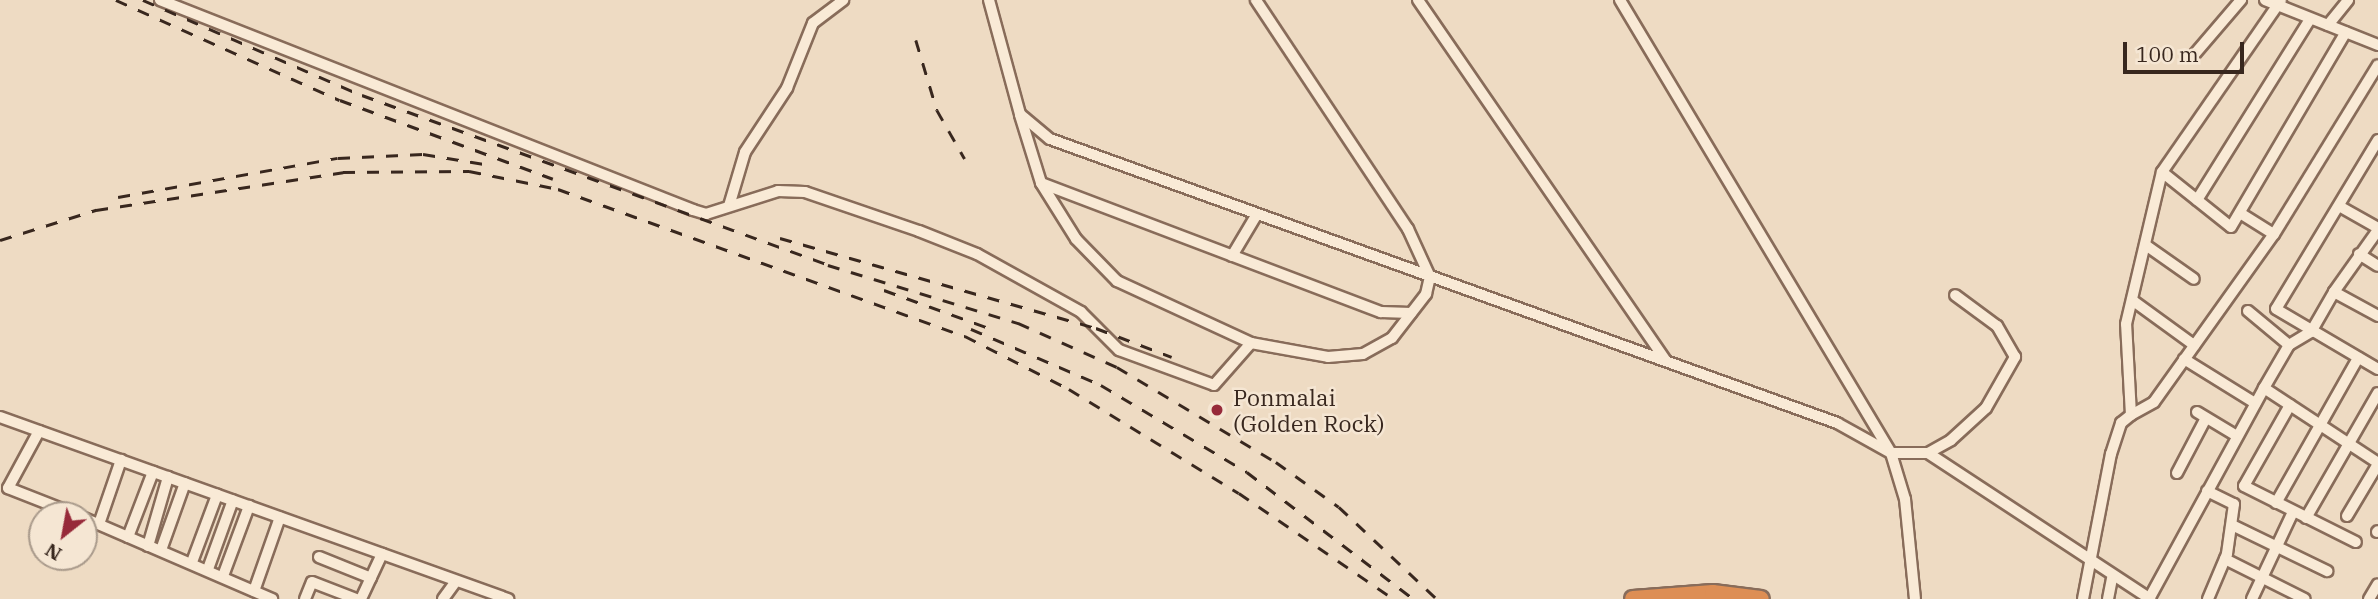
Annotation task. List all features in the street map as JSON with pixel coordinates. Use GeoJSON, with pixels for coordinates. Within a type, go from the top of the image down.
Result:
{"type":"FeatureCollection","features":[{"type":"Feature","properties":{"kind":"highway"},"geometry":{"type":"LineString","coordinates":[[1633,599],[1713,593],[1761,599]]}},
{"type":"Feature","properties":{"kind":"street"},"geometry":{"type":"LineString","coordinates":[[160,0],[706,214],[778,191],[805,192],[919,231],[977,254],[1081,312],[1119,350],[1213,385],[1251,343]]}},
{"type":"Feature","properties":{"kind":"street"},"geometry":{"type":"LineString","coordinates":[[729,206],[745,152],[787,88],[813,23],[843,0]]}},
{"type":"Feature","properties":{"kind":"street"},"geometry":{"type":"LineString","coordinates":[[989,0],[1041,183],[1076,239],[1117,282],[1251,343],[1328,357],[1363,354],[1392,338],[1411,313],[1430,276]]}},
{"type":"Feature","properties":{"kind":"street"},"geometry":{"type":"LineString","coordinates":[[1256,0],[1408,229],[1430,276]]}},
{"type":"Feature","properties":{"kind":"street"},"geometry":{"type":"LineString","coordinates":[[1418,0],[1667,361]]}},
{"type":"Feature","properties":{"kind":"street"},"geometry":{"type":"LineString","coordinates":[[1620,0],[1891,453],[1905,499],[1915,599]]}},
{"type":"Feature","properties":{"kind":"street"},"geometry":{"type":"LineString","coordinates":[[2193,57],[2241,0]]}},
{"type":"Feature","properties":{"kind":"street"},"geometry":{"type":"LineString","coordinates":[[2265,0],[2280,3],[2310,19],[2378,45]]}},
{"type":"Feature","properties":{"kind":"street"},"geometry":{"type":"LineString","coordinates":[[2328,25],[2348,0]]}},
{"type":"Feature","properties":{"kind":"street"},"geometry":{"type":"LineString","coordinates":[[2131,415],[2124,343],[2162,172],[2280,3]]}},
{"type":"Feature","properties":{"kind":"street"},"geometry":{"type":"LineString","coordinates":[[2197,200],[2310,19]]}},
{"type":"Feature","properties":{"kind":"street"},"geometry":{"type":"LineString","coordinates":[[2162,172],[2231,227],[2346,32]]}},
{"type":"Feature","properties":{"kind":"street"},"geometry":{"type":"LineString","coordinates":[[2083,599],[2111,454],[2121,423],[2154,402],[2274,234],[2378,65]]}},
{"type":"Feature","properties":{"kind":"street"},"geometry":{"type":"LineString","coordinates":[[1020,114],[1050,139],[1837,423],[1891,453],[1928,453],[2089,563],[2149,599],[2289,345],[2311,332],[2334,292],[2378,229],[2339,206]]}},
{"type":"Feature","properties":{"kind":"street"},"geometry":{"type":"LineString","coordinates":[[2378,139],[2276,309],[2378,369]]}},
{"type":"Feature","properties":{"kind":"street"},"geometry":{"type":"LineString","coordinates":[[1041,183],[1381,312],[1411,313]]}},
{"type":"Feature","properties":{"kind":"street"},"geometry":{"type":"LineString","coordinates":[[2240,213],[2274,234]]}},
{"type":"Feature","properties":{"kind":"street"},"geometry":{"type":"LineString","coordinates":[[1232,256],[1257,214]]}},
{"type":"Feature","properties":{"kind":"street"},"geometry":{"type":"LineString","coordinates":[[2147,246],[2194,279]]}},
{"type":"Feature","properties":{"kind":"street"},"geometry":{"type":"LineString","coordinates":[[2359,254],[2378,266]]}},
{"type":"Feature","properties":{"kind":"street"},"geometry":{"type":"LineString","coordinates":[[2334,292],[2378,316]]}},
{"type":"Feature","properties":{"kind":"street"},"geometry":{"type":"LineString","coordinates":[[1928,453],[1986,408],[2015,357],[1997,326],[1955,295]]}},
{"type":"Feature","properties":{"kind":"street"},"geometry":{"type":"LineString","coordinates":[[2132,300],[2194,345]]}},
{"type":"Feature","properties":{"kind":"street"},"geometry":{"type":"LineString","coordinates":[[2248,311],[2289,345]]}},
{"type":"Feature","properties":{"kind":"street"},"geometry":{"type":"LineString","coordinates":[[2276,503],[2358,358]]}},
{"type":"Feature","properties":{"kind":"street"},"geometry":{"type":"LineString","coordinates":[[2184,359],[2255,403]]}},
{"type":"Feature","properties":{"kind":"street"},"geometry":{"type":"LineString","coordinates":[[2264,388],[2378,463],[2347,516]]}},
{"type":"Feature","properties":{"kind":"street"},"geometry":{"type":"LineString","coordinates":[[2306,518],[2378,393]]}},
{"type":"Feature","properties":{"kind":"street"},"geometry":{"type":"LineString","coordinates":[[2208,599],[2225,559],[2234,504],[2290,405]]}},
{"type":"Feature","properties":{"kind":"street"},"geometry":{"type":"LineString","coordinates":[[2177,473],[2202,415],[2237,436]]}},
{"type":"Feature","properties":{"kind":"street"},"geometry":{"type":"LineString","coordinates":[[0,417],[456,580],[489,596],[508,599]]}},
{"type":"Feature","properties":{"kind":"street"},"geometry":{"type":"LineString","coordinates":[[39,431],[8,488],[41,501]]}},
{"type":"Feature","properties":{"kind":"street"},"geometry":{"type":"LineString","coordinates":[[121,460],[99,524],[192,562],[272,599]]}},
{"type":"Feature","properties":{"kind":"street"},"geometry":{"type":"LineString","coordinates":[[128,537],[153,472]]}},
{"type":"Feature","properties":{"kind":"street"},"geometry":{"type":"LineString","coordinates":[[148,546],[168,477]]}},
{"type":"Feature","properties":{"kind":"street"},"geometry":{"type":"LineString","coordinates":[[161,550],[185,483]]}},
{"type":"Feature","properties":{"kind":"street"},"geometry":{"type":"LineString","coordinates":[[2244,486],[2356,542]]}},
{"type":"Feature","properties":{"kind":"street"},"geometry":{"type":"LineString","coordinates":[[2207,491],[2234,504]]}},
{"type":"Feature","properties":{"kind":"street"},"geometry":{"type":"LineString","coordinates":[[192,562],[217,495]]}},
{"type":"Feature","properties":{"kind":"street"},"geometry":{"type":"LineString","coordinates":[[208,569],[233,500]]}},
{"type":"Feature","properties":{"kind":"street"},"geometry":{"type":"LineString","coordinates":[[223,576],[248,506]]}},
{"type":"Feature","properties":{"kind":"street"},"geometry":{"type":"LineString","coordinates":[[2252,599],[2293,512]]}},
{"type":"Feature","properties":{"kind":"street"},"geometry":{"type":"LineString","coordinates":[[254,591],[279,517]]}},
{"type":"Feature","properties":{"kind":"street"},"geometry":{"type":"LineString","coordinates":[[2232,525],[2327,571]]}},
{"type":"Feature","properties":{"kind":"street"},"geometry":{"type":"LineString","coordinates":[[361,599],[382,554]]}},
{"type":"Feature","properties":{"kind":"street"},"geometry":{"type":"LineString","coordinates":[[319,557],[371,578]]}},
{"type":"Feature","properties":{"kind":"street"},"geometry":{"type":"LineString","coordinates":[[2225,559],[2305,599]]}},
{"type":"Feature","properties":{"kind":"street"},"geometry":{"type":"LineString","coordinates":[[2108,599],[2112,578]]}},
{"type":"Feature","properties":{"kind":"street"},"geometry":{"type":"LineString","coordinates":[[443,599],[456,580]]}},
{"type":"Feature","properties":{"kind":"street"},"geometry":{"type":"LineString","coordinates":[[305,599],[312,582],[356,599]]}},
{"type":"Feature","properties":{"kind":"street"},"geometry":{"type":"LineString","coordinates":[[2369,599],[2378,584]]}},
{"type":"Feature","properties":{"kind":"railway"},"geometry":{"type":"LineString","coordinates":[[116,0],[340,100],[553,179]]}},
{"type":"Feature","properties":{"kind":"railway"},"geometry":{"type":"LineString","coordinates":[[143,0],[362,95],[828,265],[1018,323],[1117,367],[1276,462],[1339,507],[1437,599]]}},
{"type":"Feature","properties":{"kind":"railway"},"geometry":{"type":"LineString","coordinates":[[916,40],[937,110],[965,159]]}},
{"type":"Feature","properties":{"kind":"railway"},"geometry":{"type":"LineString","coordinates":[[118,197],[338,158],[423,154],[484,164]]}},
{"type":"Feature","properties":{"kind":"railway"},"geometry":{"type":"LineString","coordinates":[[0,240],[96,210],[343,172],[469,171],[558,189],[965,336],[1069,389],[1239,493],[1394,599]]}},
{"type":"Feature","properties":{"kind":"railway"},"geometry":{"type":"LineString","coordinates":[[780,238],[1096,328],[1172,357]]}},
{"type":"Feature","properties":{"kind":"railway"},"geometry":{"type":"LineString","coordinates":[[884,290],[986,327]]}},
{"type":"Feature","properties":{"kind":"railway"},"geometry":{"type":"LineString","coordinates":[[971,329],[1101,385],[1247,472],[1414,599]]}},
{"type":"Feature","properties":{"kind":"place","name":"Ponmalai (Golden Rock)"},"geometry":{"type":"Point","coordinates":[1217,410]}}]}
